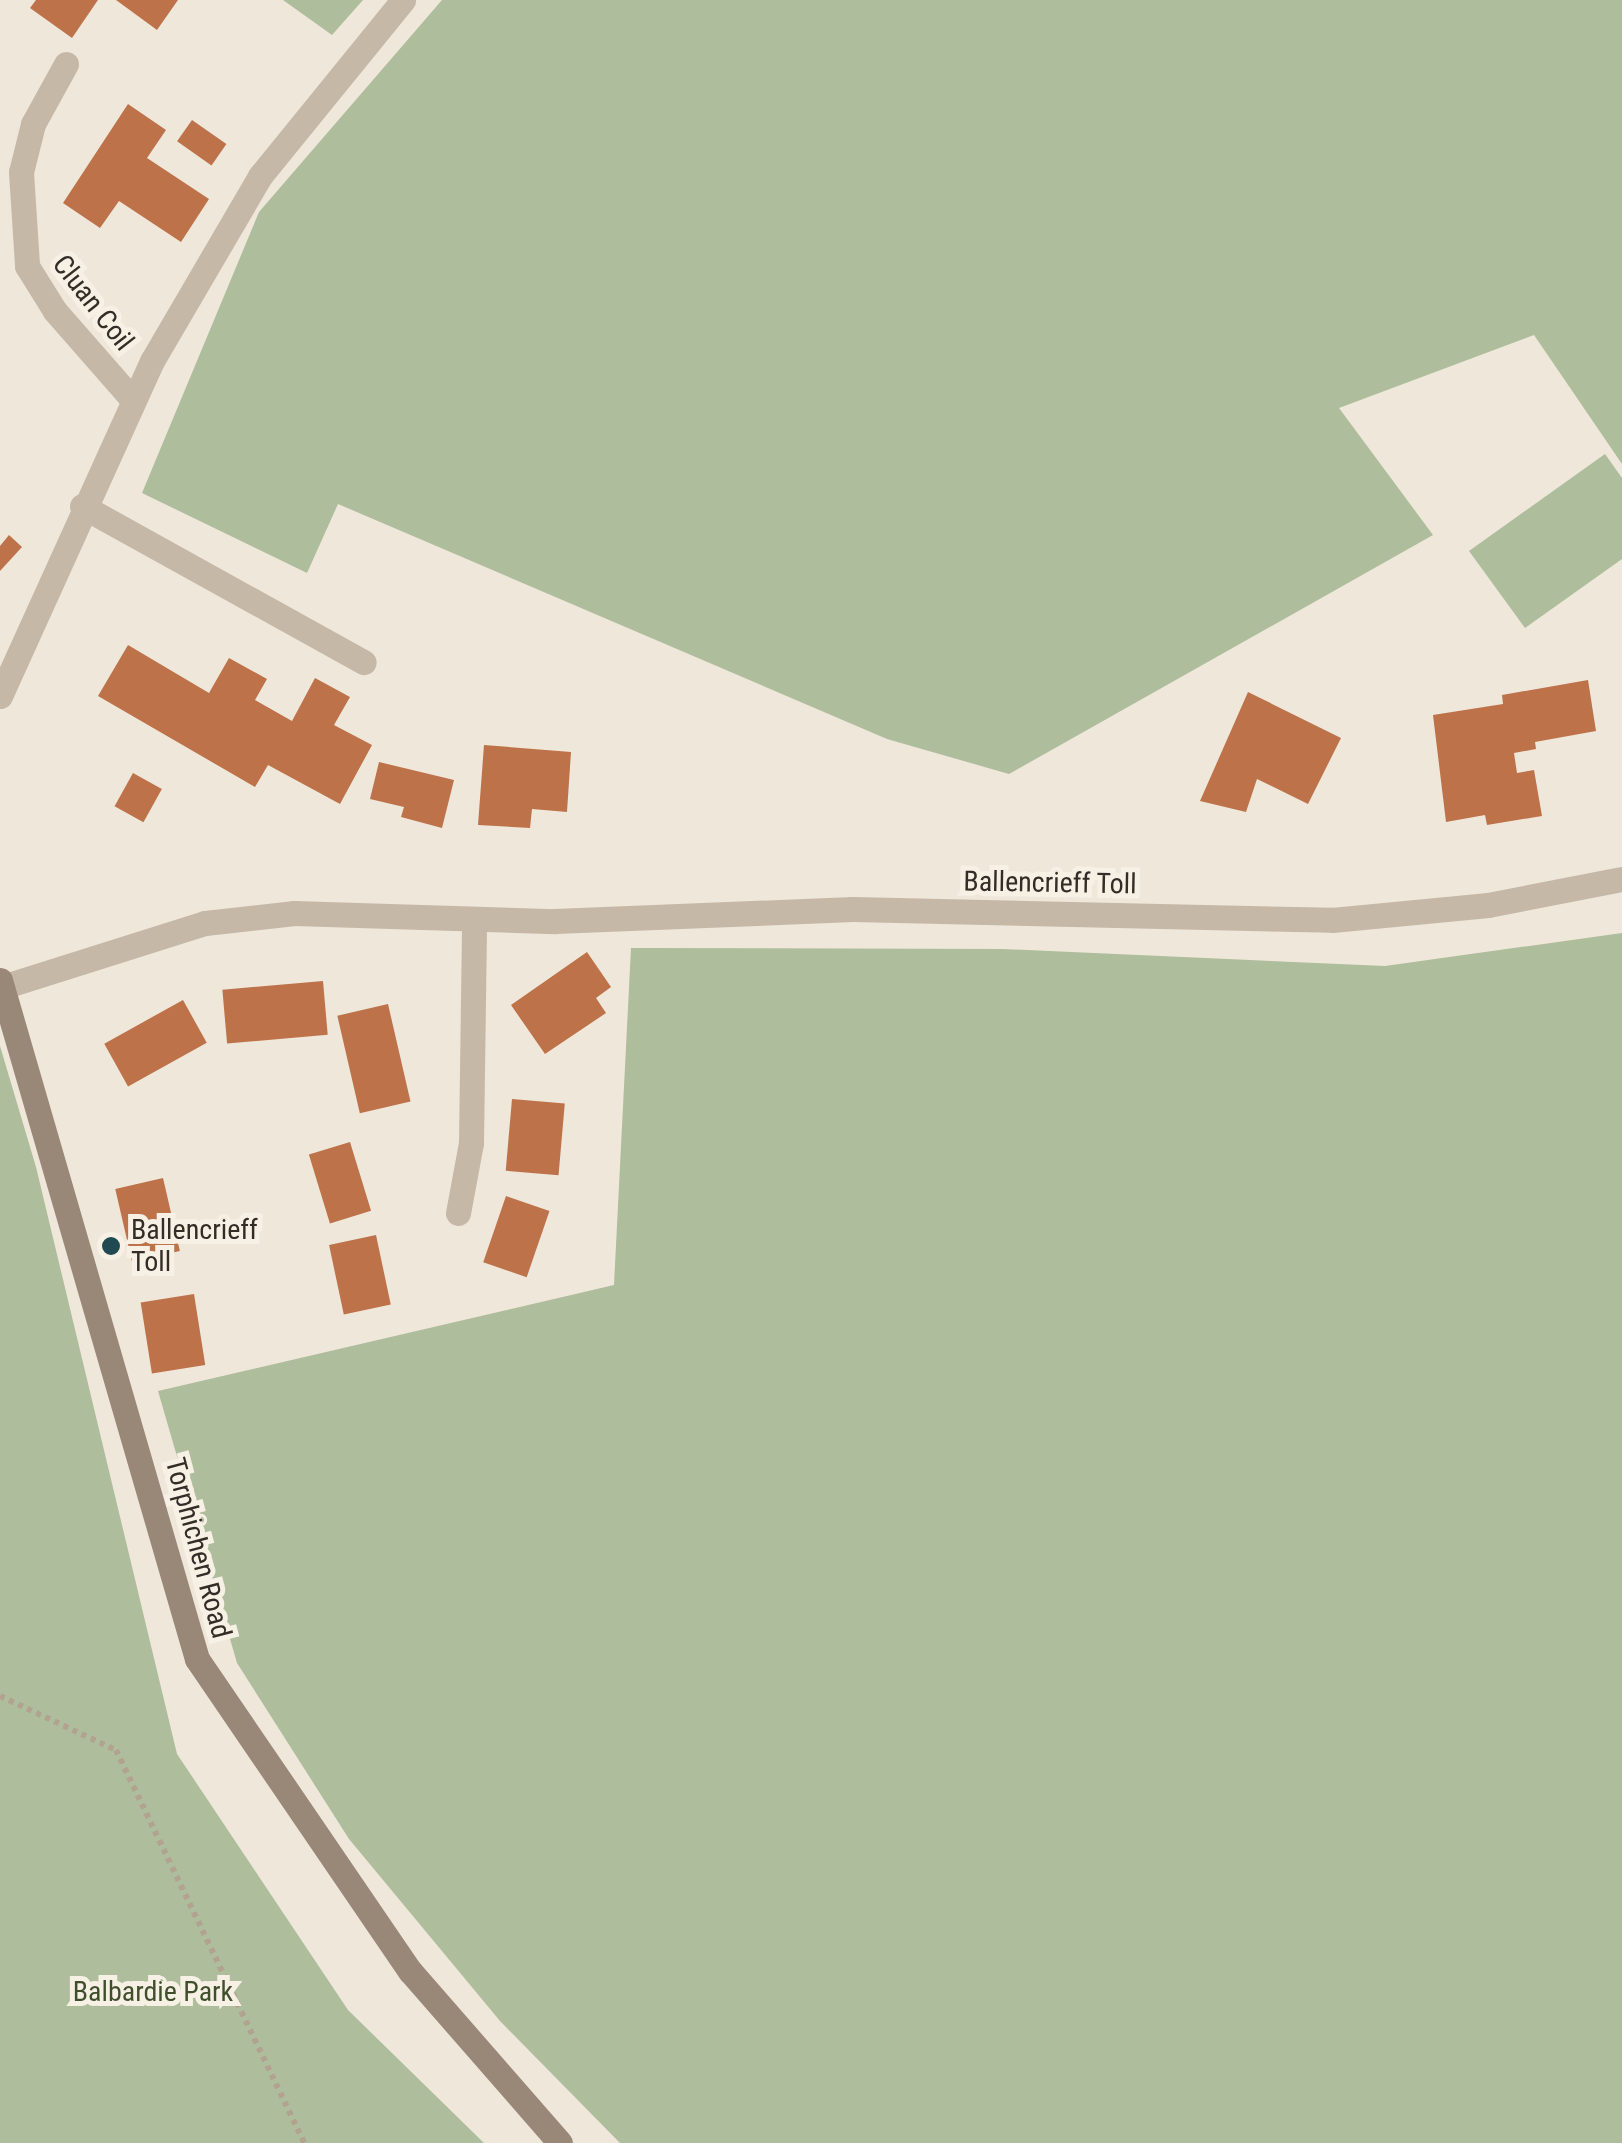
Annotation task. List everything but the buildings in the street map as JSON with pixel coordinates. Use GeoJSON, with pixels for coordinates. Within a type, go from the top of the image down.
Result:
{"type":"FeatureCollection","features":[{"type":"Feature","properties":{"kind":"main road","name":"Torphichen Road"},"geometry":{"type":"LineString","coordinates":[[1,983],[197,1659],[410,1971],[560,2143]]}},
{"type":"Feature","properties":{"kind":"street"},"geometry":{"type":"LineString","coordinates":[[0,696],[82,506],[133,400],[260,176],[402,0]]}},
{"type":"Feature","properties":{"kind":"street","name":"Cluan Coil"},"geometry":{"type":"LineString","coordinates":[[66,64],[34,124],[21,172],[27,266],[54,311],[133,400]]}},
{"type":"Feature","properties":{"kind":"street"},"geometry":{"type":"LineString","coordinates":[[82,506],[364,662]]}},
{"type":"Feature","properties":{"kind":"street","name":"Ballencrieff Toll"},"geometry":{"type":"LineString","coordinates":[[1,983],[205,923],[294,913],[474,920],[853,909],[1332,920],[1488,904],[1622,878]]}},
{"type":"Feature","properties":{"kind":"street"},"geometry":{"type":"LineString","coordinates":[[458,1213],[471,1143],[474,920]]}},
{"type":"Feature","properties":{"kind":"path"},"geometry":{"type":"LineString","coordinates":[[0,1696],[116,1750],[304,2143]]}},
{"type":"Feature","properties":{"kind":"green space"},"geometry":{"type":"Polygon","coordinates":[[[283,0],[363,0],[332,35],[283,0]]]}},
{"type":"Feature","properties":{"kind":"green space"},"geometry":{"type":"Polygon","coordinates":[[[442,0],[1622,0],[1622,464],[1534,335],[1339,408],[1433,535],[1009,774],[887,739],[338,504],[307,573],[142,493],[259,212],[442,0]]]}},
{"type":"Feature","properties":{"kind":"green space"},"geometry":{"type":"Polygon","coordinates":[[[1605,454],[1622,478],[1622,559],[1525,628],[1469,551],[1605,454]]]}},
{"type":"Feature","properties":{"kind":"green space"},"geometry":{"type":"Polygon","coordinates":[[[1622,933],[1622,2143],[620,2143],[500,2021],[349,1839],[237,1663],[158,1391],[614,1285],[631,948],[1003,949],[1385,966],[1622,933]]]}},
{"type":"Feature","properties":{"kind":"green space","name":"Balbardie Park"},"geometry":{"type":"Polygon","coordinates":[[[0,1046],[36,1167],[177,1754],[348,2010],[484,2143],[0,2143],[0,1046]]]}},
{"type":"Feature","properties":{"kind":"place","name":"Ballencrieff Toll"},"geometry":{"type":"Point","coordinates":[111,1246]}}]}
